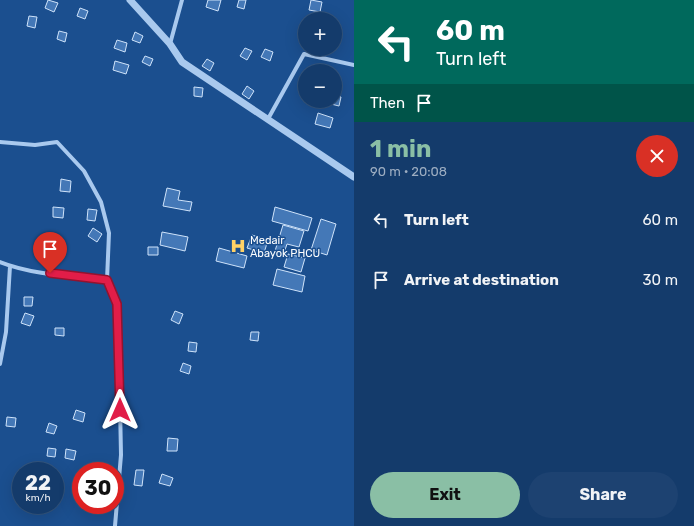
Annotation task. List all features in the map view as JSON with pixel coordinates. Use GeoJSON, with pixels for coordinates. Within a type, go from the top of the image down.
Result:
{"type":"FeatureCollection","features":[{"type":"Feature","properties":{"kind":"street"},"geometry":{"type":"LineString","coordinates":[[130,0],[170,44],[182,62],[354,177]]}},
{"type":"Feature","properties":{"kind":"street"},"geometry":{"type":"LineString","coordinates":[[170,44],[182,0]]}},
{"type":"Feature","properties":{"kind":"street"},"geometry":{"type":"LineString","coordinates":[[268,119],[304,54],[354,65]]}},
{"type":"Feature","properties":{"kind":"street"},"geometry":{"type":"LineString","coordinates":[[0,142],[36,145],[57,142],[84,171],[101,202],[109,233],[107,280],[117,304],[120,355],[121,455],[115,526]]}},
{"type":"Feature","properties":{"kind":"street"},"geometry":{"type":"LineString","coordinates":[[0,262],[10,266],[50,273],[107,280]]}},
{"type":"Feature","properties":{"kind":"street"},"geometry":{"type":"LineString","coordinates":[[0,364],[6,332],[10,266]]}},
{"type":"Feature","properties":{"kind":"building"},"geometry":{"type":"Polygon","coordinates":[[[48,0],[58,3],[54,12],[45,8],[48,0]]]}},
{"type":"Feature","properties":{"kind":"building"},"geometry":{"type":"Polygon","coordinates":[[[208,0],[221,0],[218,11],[206,7],[208,0]]]}},
{"type":"Feature","properties":{"kind":"building"},"geometry":{"type":"Polygon","coordinates":[[[239,0],[246,0],[244,9],[237,7],[239,0]]]}},
{"type":"Feature","properties":{"kind":"building"},"geometry":{"type":"Polygon","coordinates":[[[311,0],[322,2],[320,12],[309,10],[311,0]]]}},
{"type":"Feature","properties":{"kind":"building"},"geometry":{"type":"Polygon","coordinates":[[[80,8],[88,11],[85,19],[77,16],[80,8]]]}},
{"type":"Feature","properties":{"kind":"building"},"geometry":{"type":"Polygon","coordinates":[[[29,16],[37,17],[35,28],[27,26],[29,16]]]}},
{"type":"Feature","properties":{"kind":"building"},"geometry":{"type":"Polygon","coordinates":[[[59,31],[67,33],[65,42],[57,39],[59,31]]]}},
{"type":"Feature","properties":{"kind":"building"},"geometry":{"type":"Polygon","coordinates":[[[135,32],[143,36],[140,43],[132,40],[135,32]]]}},
{"type":"Feature","properties":{"kind":"building"},"geometry":{"type":"Polygon","coordinates":[[[117,40],[127,43],[125,52],[114,48],[117,40]]]}},
{"type":"Feature","properties":{"kind":"building"},"geometry":{"type":"Polygon","coordinates":[[[245,48],[252,51],[247,60],[240,56],[245,48]]]}},
{"type":"Feature","properties":{"kind":"building"},"geometry":{"type":"Polygon","coordinates":[[[265,49],[273,52],[270,61],[261,57],[265,49]]]}},
{"type":"Feature","properties":{"kind":"building"},"geometry":{"type":"Polygon","coordinates":[[[145,56],[153,59],[150,66],[142,62],[145,56]]]}},
{"type":"Feature","properties":{"kind":"building"},"geometry":{"type":"Polygon","coordinates":[[[207,59],[214,63],[210,71],[202,66],[207,59]]]}},
{"type":"Feature","properties":{"kind":"building"},"geometry":{"type":"Polygon","coordinates":[[[115,61],[129,65],[126,74],[113,70],[115,61]]]}},
{"type":"Feature","properties":{"kind":"building"},"geometry":{"type":"Polygon","coordinates":[[[247,86],[254,91],[249,99],[242,94],[247,86]]]}},
{"type":"Feature","properties":{"kind":"building"},"geometry":{"type":"Polygon","coordinates":[[[194,87],[203,88],[202,97],[194,96],[194,87]]]}},
{"type":"Feature","properties":{"kind":"building"},"geometry":{"type":"Polygon","coordinates":[[[318,113],[333,118],[330,128],[315,124],[318,113]]]}},
{"type":"Feature","properties":{"kind":"building"},"geometry":{"type":"Polygon","coordinates":[[[61,179],[71,181],[70,192],[60,191],[61,179]]]}},
{"type":"Feature","properties":{"kind":"building"},"geometry":{"type":"Polygon","coordinates":[[[167,188],[180,191],[178,200],[192,202],[190,211],[163,206],[167,188]]]}},
{"type":"Feature","properties":{"kind":"building"},"geometry":{"type":"Polygon","coordinates":[[[53,207],[64,208],[63,218],[53,217],[53,207]]]}},
{"type":"Feature","properties":{"kind":"building"},"geometry":{"type":"Polygon","coordinates":[[[275,207],[312,218],[308,231],[272,221],[275,207]]]}},
{"type":"Feature","properties":{"kind":"building"},"geometry":{"type":"Polygon","coordinates":[[[88,209],[97,210],[95,221],[87,220],[88,209]]]}},
{"type":"Feature","properties":{"kind":"building"},"geometry":{"type":"Polygon","coordinates":[[[321,219],[336,224],[327,255],[311,250],[321,219]]]}},
{"type":"Feature","properties":{"kind":"building"},"geometry":{"type":"Polygon","coordinates":[[[283,225],[304,231],[299,247],[287,244],[284,253],[275,251],[283,225]]]}},
{"type":"Feature","properties":{"kind":"building"},"geometry":{"type":"Polygon","coordinates":[[[93,228],[102,234],[97,242],[88,236],[93,228]]]}},
{"type":"Feature","properties":{"kind":"building"},"geometry":{"type":"Polygon","coordinates":[[[162,232],[188,237],[185,251],[160,245],[162,232]]]}},
{"type":"Feature","properties":{"kind":"building"},"geometry":{"type":"Polygon","coordinates":[[[252,235],[268,240],[264,253],[247,248],[252,235]]]}},
{"type":"Feature","properties":{"kind":"building"},"geometry":{"type":"Polygon","coordinates":[[[148,247],[158,247],[158,255],[148,255],[148,247]]]}},
{"type":"Feature","properties":{"kind":"building"},"geometry":{"type":"Polygon","coordinates":[[[219,248],[247,256],[244,268],[216,261],[219,248]]]}},
{"type":"Feature","properties":{"kind":"building"},"geometry":{"type":"Polygon","coordinates":[[[288,254],[305,258],[301,272],[284,267],[288,254]]]}},
{"type":"Feature","properties":{"kind":"building"},"geometry":{"type":"Polygon","coordinates":[[[277,269],[305,276],[302,292],[273,285],[277,269]]]}},
{"type":"Feature","properties":{"kind":"building"},"geometry":{"type":"Polygon","coordinates":[[[24,297],[33,297],[32,306],[24,306],[24,297]]]}},
{"type":"Feature","properties":{"kind":"building"},"geometry":{"type":"Polygon","coordinates":[[[175,311],[183,314],[179,324],[171,320],[175,311]]]}},
{"type":"Feature","properties":{"kind":"building"},"geometry":{"type":"Polygon","coordinates":[[[25,313],[34,316],[30,326],[21,323],[25,313]]]}},
{"type":"Feature","properties":{"kind":"building"},"geometry":{"type":"Polygon","coordinates":[[[55,328],[64,328],[64,336],[55,335],[55,328]]]}},
{"type":"Feature","properties":{"kind":"building"},"geometry":{"type":"Polygon","coordinates":[[[251,332],[259,332],[258,341],[250,340],[251,332]]]}},
{"type":"Feature","properties":{"kind":"building"},"geometry":{"type":"Polygon","coordinates":[[[189,342],[197,343],[196,352],[188,351],[189,342]]]}},
{"type":"Feature","properties":{"kind":"building"},"geometry":{"type":"Polygon","coordinates":[[[183,363],[191,366],[189,374],[180,371],[183,363]]]}},
{"type":"Feature","properties":{"kind":"building"},"geometry":{"type":"Polygon","coordinates":[[[76,410],[85,413],[83,422],[73,419],[76,410]]]}},
{"type":"Feature","properties":{"kind":"building"},"geometry":{"type":"Polygon","coordinates":[[[7,417],[16,418],[15,427],[6,426],[7,417]]]}},
{"type":"Feature","properties":{"kind":"building"},"geometry":{"type":"Polygon","coordinates":[[[49,423],[57,426],[54,434],[46,432],[49,423]]]}},
{"type":"Feature","properties":{"kind":"building"},"geometry":{"type":"Polygon","coordinates":[[[168,438],[178,439],[177,451],[167,451],[168,438]]]}},
{"type":"Feature","properties":{"kind":"building"},"geometry":{"type":"Polygon","coordinates":[[[48,448],[56,449],[55,457],[47,456],[48,448]]]}},
{"type":"Feature","properties":{"kind":"building"},"geometry":{"type":"Polygon","coordinates":[[[66,449],[76,451],[74,460],[65,458],[66,449]]]}},
{"type":"Feature","properties":{"kind":"building"},"geometry":{"type":"Polygon","coordinates":[[[136,470],[144,470],[142,486],[134,485],[136,470]]]}},
{"type":"Feature","properties":{"kind":"building"},"geometry":{"type":"Polygon","coordinates":[[[162,474],[173,478],[170,486],[159,483],[162,474]]]}},
{"type":"Feature","properties":{"kind":"place","name":"Medair Abayok PHCU"},"geometry":{"type":"Point","coordinates":[238,246]}},
{"type":"Feature","properties":{"kind":"route"},"geometry":{"type":"LineString","coordinates":[[50,273],[107,280],[117,304],[120,355],[120,410]]}}]}
